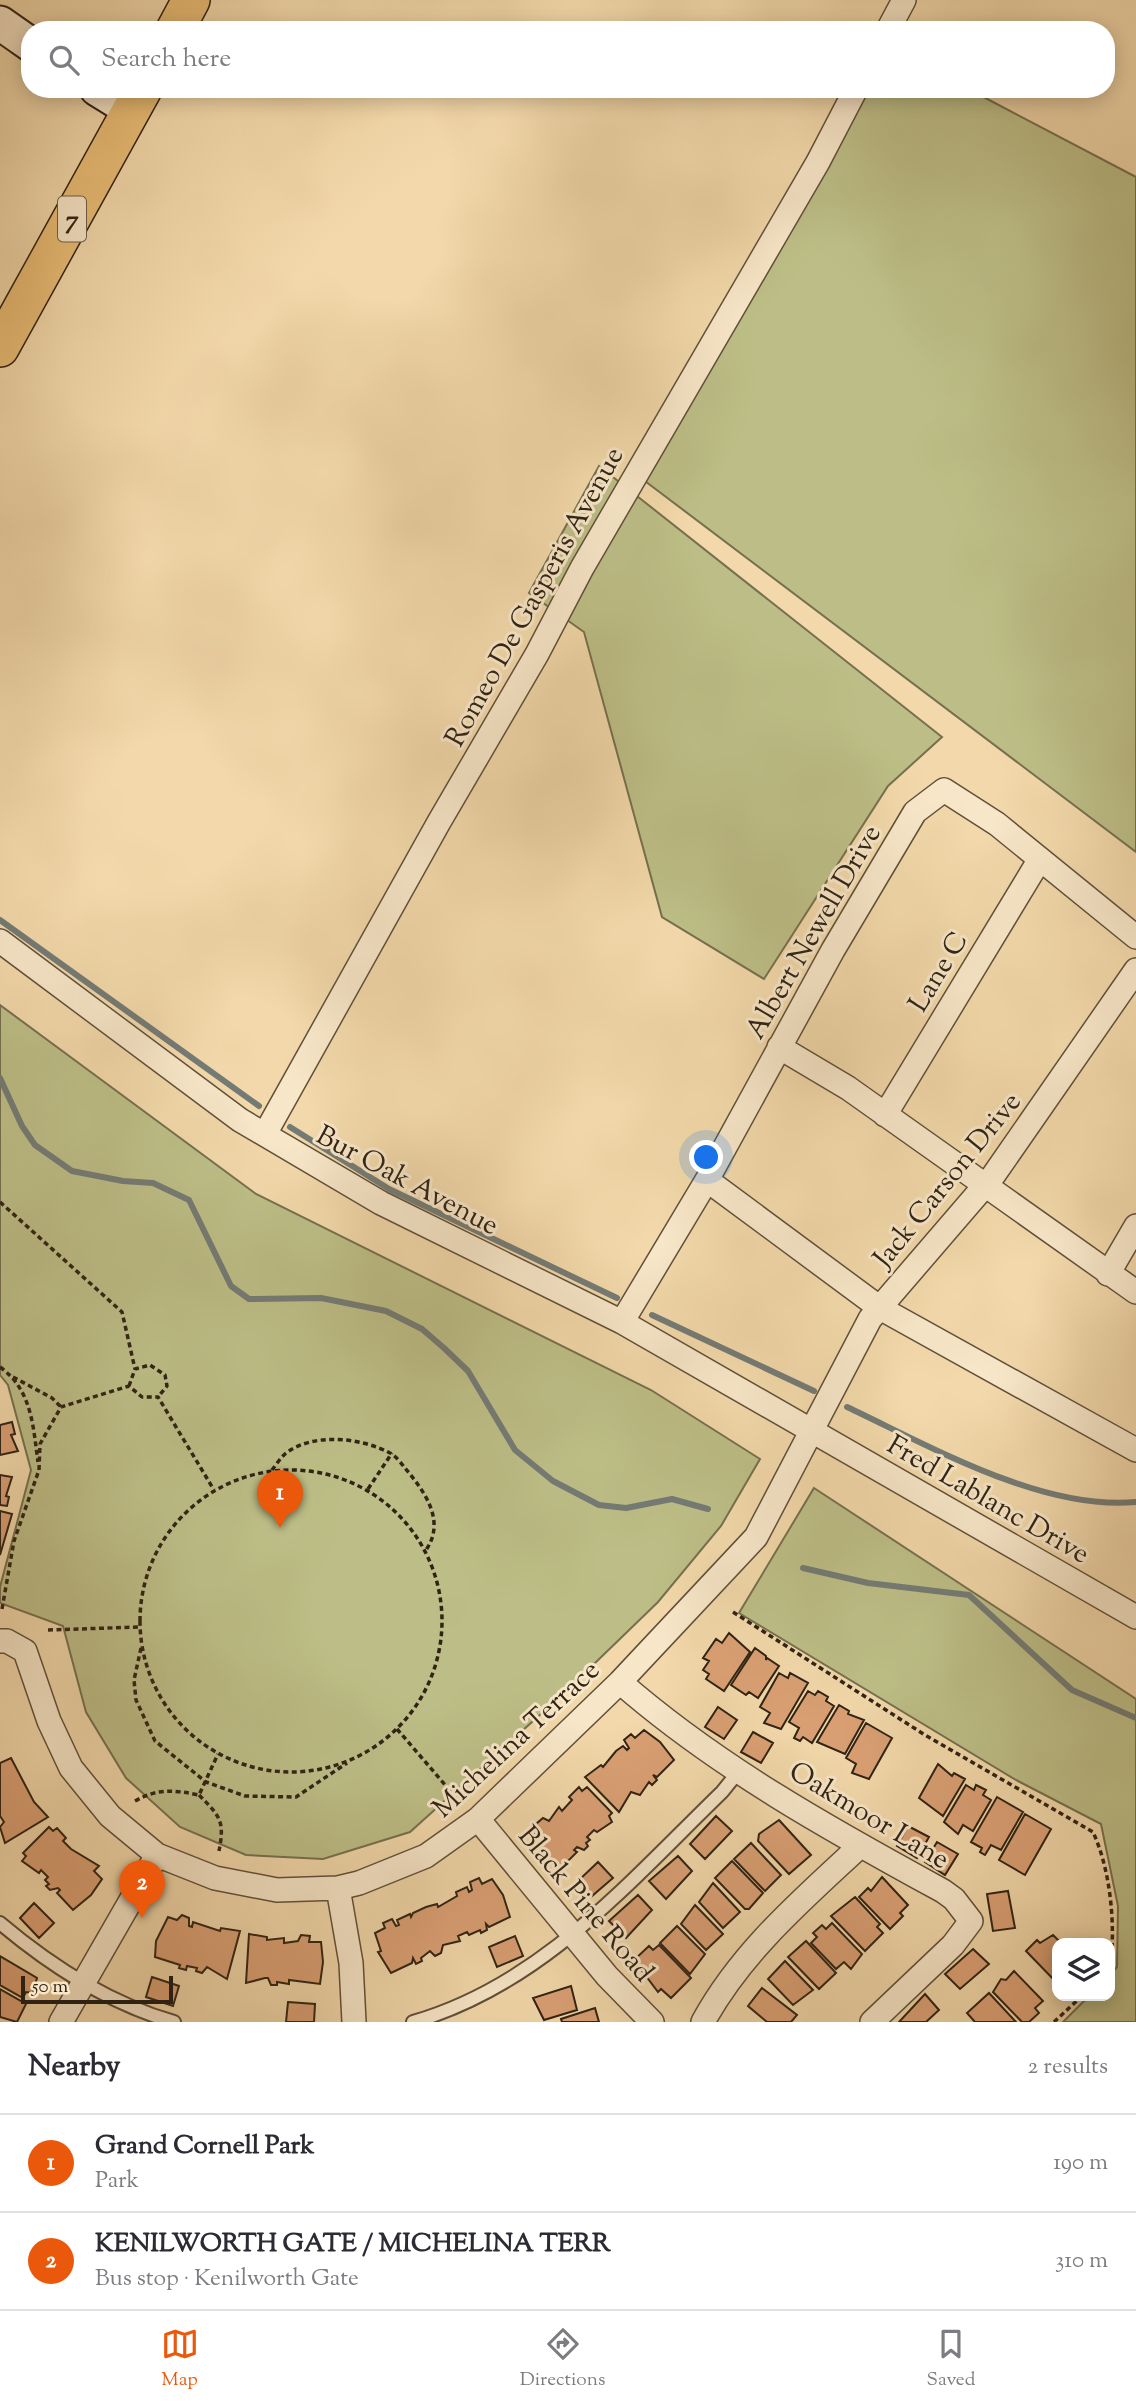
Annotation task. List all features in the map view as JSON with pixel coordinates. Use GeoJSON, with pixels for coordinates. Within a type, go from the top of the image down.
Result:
{"type":"FeatureCollection","features":[{"type":"Feature","properties":{"kind":"main road"},"geometry":{"type":"LineString","coordinates":[[180,21],[191,0]]}},
{"type":"Feature","properties":{"kind":"main road","name":"7"},"geometry":{"type":"LineString","coordinates":[[0,348],[137,100]]}},
{"type":"Feature","properties":{"kind":"street"},"geometry":{"type":"LineString","coordinates":[[893,21],[904,0]]}},
{"type":"Feature","properties":{"kind":"street"},"geometry":{"type":"LineString","coordinates":[[0,23],[21,38]]}},
{"type":"Feature","properties":{"kind":"street","name":"Romeo De Gasperis Avenue"},"geometry":{"type":"LineString","coordinates":[[265,1134],[439,822],[537,654],[582,568],[818,162],[851,98]]}},
{"type":"Feature","properties":{"kind":"street","name":"Albert Newell Drive"},"geometry":{"type":"LineString","coordinates":[[622,1322],[707,1181],[779,1047],[915,812],[944,790],[997,824],[1136,937]]}},
{"type":"Feature","properties":{"kind":"street","name":"Lane C"},"geometry":{"type":"LineString","coordinates":[[886,1115],[1040,859]]}},
{"type":"Feature","properties":{"kind":"street","name":"Bur Oak Avenue"},"geometry":{"type":"LineString","coordinates":[[0,941],[240,1119],[381,1203],[622,1322],[812,1430]]}},
{"type":"Feature","properties":{"kind":"street","name":"Jack Carson Drive"},"geometry":{"type":"LineString","coordinates":[[812,1430],[870,1319],[985,1186],[1136,970]]}},
{"type":"Feature","properties":{"kind":"street"},"geometry":{"type":"LineString","coordinates":[[779,1047],[886,1115],[1136,1292]]}},
{"type":"Feature","properties":{"kind":"street"},"geometry":{"type":"LineString","coordinates":[[707,1181],[880,1308],[1136,1450]]}},
{"type":"Feature","properties":{"kind":"street"},"geometry":{"type":"LineString","coordinates":[[1108,1274],[1136,1226]]}},
{"type":"Feature","properties":{"kind":"street","name":"Fred Lablanc Drive"},"geometry":{"type":"LineString","coordinates":[[812,1430],[1136,1617]]}},
{"type":"Feature","properties":{"kind":"street","name":"Michelina Terrace"},"geometry":{"type":"LineString","coordinates":[[8,1643],[30,1660],[49,1721],[71,1768],[110,1815],[157,1855],[215,1878],[277,1890],[338,1888],[366,1882],[408,1866],[478,1819],[620,1682],[756,1537],[812,1430]]}},
{"type":"Feature","properties":{"kind":"street","name":"Oakmoor Lane"},"geometry":{"type":"LineString","coordinates":[[620,1682],[649,1708],[739,1771],[860,1846],[943,1891],[954,1899],[971,1921],[953,1945],[872,2022]]}},
{"type":"Feature","properties":{"kind":"street","name":"Black Pine Road"},"geometry":{"type":"LineString","coordinates":[[478,1819],[572,1935],[630,2002],[652,2022]]}},
{"type":"Feature","properties":{"kind":"street"},"geometry":{"type":"LineString","coordinates":[[703,2022],[731,1975],[764,1938],[860,1846]]}},
{"type":"Feature","properties":{"kind":"street"},"geometry":{"type":"LineString","coordinates":[[61,2022],[157,1855]]}},
{"type":"Feature","properties":{"kind":"street"},"geometry":{"type":"LineString","coordinates":[[338,1888],[351,1963],[354,2022]]}},
{"type":"Feature","properties":{"kind":"lane"},"geometry":{"type":"LineString","coordinates":[[413,2022],[458,2008],[524,1972],[572,1935],[722,1792],[739,1771]]}},
{"type":"Feature","properties":{"kind":"lane"},"geometry":{"type":"LineString","coordinates":[[0,1923],[48,1962],[83,1984],[136,2009],[174,2022]]}},
{"type":"Feature","properties":{"kind":"lane"},"geometry":{"type":"LineString","coordinates":[[458,2008],[463,2021]]}},
{"type":"Feature","properties":{"kind":"path"},"geometry":{"type":"LineString","coordinates":[[0,1202],[122,1312],[135,1369],[130,1386]]}},
{"type":"Feature","properties":{"kind":"path"},"geometry":{"type":"LineString","coordinates":[[135,1369],[150,1365],[165,1375],[167,1386],[158,1397]]}},
{"type":"Feature","properties":{"kind":"path"},"geometry":{"type":"LineString","coordinates":[[0,1367],[52,1398],[61,1407]]}},
{"type":"Feature","properties":{"kind":"path"},"geometry":{"type":"LineString","coordinates":[[13,1377],[30,1406],[39,1469]]}},
{"type":"Feature","properties":{"kind":"path"},"geometry":{"type":"LineString","coordinates":[[130,1386],[142,1397],[158,1397]]}},
{"type":"Feature","properties":{"kind":"path"},"geometry":{"type":"LineString","coordinates":[[2,1609],[13,1541],[39,1469],[40,1444],[61,1407],[130,1386]]}},
{"type":"Feature","properties":{"kind":"path"},"geometry":{"type":"LineString","coordinates":[[158,1397],[214,1489]]}},
{"type":"Feature","properties":{"kind":"path"},"geometry":{"type":"LineString","coordinates":[[272,1470],[286,1453],[303,1445],[343,1438],[392,1453],[422,1488],[435,1518],[433,1539],[426,1550]]}},
{"type":"Feature","properties":{"kind":"path"},"geometry":{"type":"LineString","coordinates":[[368,1489],[392,1453]]}},
{"type":"Feature","properties":{"kind":"path"},"geometry":{"type":"LineString","coordinates":[[141,1647],[134,1680],[136,1700],[155,1741],[206,1782],[245,1796],[296,1797],[352,1760],[397,1729],[426,1690],[441,1645],[441,1596],[426,1550],[401,1516],[368,1489],[322,1472],[272,1470],[242,1477],[214,1489],[182,1515],[158,1548],[143,1586],[139,1627],[141,1647],[151,1680],[167,1709],[190,1734],[218,1754],[261,1770],[307,1772],[352,1760]]}},
{"type":"Feature","properties":{"kind":"path"},"geometry":{"type":"LineString","coordinates":[[733,1612],[925,1735],[1093,1832],[1103,1853],[1111,1938]]}},
{"type":"Feature","properties":{"kind":"path"},"geometry":{"type":"LineString","coordinates":[[48,1630],[139,1627]]}},
{"type":"Feature","properties":{"kind":"path"},"geometry":{"type":"LineString","coordinates":[[397,1729],[459,1801]]}},
{"type":"Feature","properties":{"kind":"path"},"geometry":{"type":"LineString","coordinates":[[199,1795],[218,1754]]}},
{"type":"Feature","properties":{"kind":"path"},"geometry":{"type":"LineString","coordinates":[[135,1801],[154,1791],[173,1790],[199,1795],[218,1814],[223,1830],[219,1851]]}},
{"type":"Feature","properties":{"kind":"path"},"geometry":{"type":"LineString","coordinates":[[1054,2022],[1077,2001]]}},
{"type":"Feature","properties":{"kind":"green space"},"geometry":{"type":"Polygon","coordinates":[[[841,98],[985,98],[1136,177],[1136,852],[629,469],[841,98]]]}},
{"type":"Feature","properties":{"kind":"green space"},"geometry":{"type":"Polygon","coordinates":[[[599,466],[942,737],[888,786],[764,979],[662,917],[584,632],[529,593],[599,466]]]}},
{"type":"Feature","properties":{"kind":"green space"},"geometry":{"type":"Polygon","coordinates":[[[0,1005],[256,1194],[651,1390],[760,1459],[721,1526],[658,1602],[562,1695],[410,1832],[323,1859],[246,1855],[180,1827],[126,1778],[86,1712],[63,1626],[0,1603],[0,1587],[31,1470],[8,1385],[0,1375],[0,1005]]]}},
{"type":"Feature","properties":{"kind":"green space"},"geometry":{"type":"Polygon","coordinates":[[[814,1488],[1136,1699],[1136,2022],[1063,2022],[1084,2001],[1115,2001],[1118,1906],[1101,1824],[1016,1780],[739,1613],[814,1488]]]}},
{"type":"Feature","properties":{"kind":"building"},"geometry":{"type":"Polygon","coordinates":[[[12,1422],[15,1434],[11,1435],[18,1451],[0,1455],[0,1425],[12,1422]]]}},
{"type":"Feature","properties":{"kind":"building"},"geometry":{"type":"Polygon","coordinates":[[[0,1475],[12,1477],[6,1496],[9,1497],[7,1506],[0,1505],[0,1475]]]}},
{"type":"Feature","properties":{"kind":"building"},"geometry":{"type":"Polygon","coordinates":[[[0,1511],[12,1514],[0,1555],[0,1511]]]}},
{"type":"Feature","properties":{"kind":"building"},"geometry":{"type":"Polygon","coordinates":[[[729,1633],[750,1652],[724,1691],[706,1679],[709,1674],[703,1670],[709,1661],[703,1658],[716,1639],[722,1643],[729,1633]]]}},
{"type":"Feature","properties":{"kind":"building"},"geometry":{"type":"Polygon","coordinates":[[[755,1648],[766,1656],[766,1660],[767,1658],[779,1666],[758,1698],[749,1692],[746,1695],[731,1685],[755,1648]]]}},
{"type":"Feature","properties":{"kind":"building"},"geometry":{"type":"Polygon","coordinates":[[[779,1673],[788,1678],[790,1673],[808,1683],[781,1729],[764,1723],[770,1713],[760,1707],[779,1673]]]}},
{"type":"Feature","properties":{"kind":"building"},"geometry":{"type":"Polygon","coordinates":[[[808,1691],[815,1695],[818,1691],[828,1697],[826,1701],[834,1706],[812,1743],[803,1737],[800,1741],[794,1738],[799,1728],[789,1722],[808,1691]]]}},
{"type":"Feature","properties":{"kind":"building"},"geometry":{"type":"Polygon","coordinates":[[[839,1705],[849,1711],[848,1714],[864,1720],[845,1754],[817,1742],[839,1705]]]}},
{"type":"Feature","properties":{"kind":"building"},"geometry":{"type":"Polygon","coordinates":[[[718,1707],[737,1720],[724,1739],[705,1727],[718,1707]]]}},
{"type":"Feature","properties":{"kind":"building"},"geometry":{"type":"Polygon","coordinates":[[[866,1723],[892,1738],[869,1779],[852,1773],[856,1764],[846,1758],[866,1723]]]}},
{"type":"Feature","properties":{"kind":"building"},"geometry":{"type":"Polygon","coordinates":[[[644,1730],[660,1742],[674,1760],[657,1777],[653,1775],[657,1780],[652,1785],[649,1782],[640,1795],[631,1792],[619,1812],[585,1777],[601,1765],[603,1767],[623,1746],[627,1750],[629,1748],[624,1740],[631,1734],[635,1738],[644,1730]]]}},
{"type":"Feature","properties":{"kind":"building"},"geometry":{"type":"Polygon","coordinates":[[[753,1732],[773,1743],[761,1763],[741,1752],[753,1732]]]}},
{"type":"Feature","properties":{"kind":"building"},"geometry":{"type":"Polygon","coordinates":[[[11,1758],[34,1802],[48,1817],[5,1843],[0,1827],[4,1822],[0,1816],[0,1763],[11,1758]]]}},
{"type":"Feature","properties":{"kind":"building"},"geometry":{"type":"Polygon","coordinates":[[[938,1764],[952,1776],[954,1773],[965,1779],[943,1816],[919,1798],[938,1764]]]}},
{"type":"Feature","properties":{"kind":"building"},"geometry":{"type":"Polygon","coordinates":[[[966,1785],[974,1790],[976,1785],[986,1790],[983,1795],[991,1800],[973,1831],[963,1825],[958,1834],[944,1822],[966,1785]]]}},
{"type":"Feature","properties":{"kind":"building"},"geometry":{"type":"Polygon","coordinates":[[[579,1787],[582,1791],[587,1787],[612,1813],[609,1816],[612,1822],[597,1832],[594,1830],[587,1837],[590,1840],[586,1843],[588,1846],[584,1850],[577,1847],[574,1850],[577,1852],[560,1869],[542,1854],[532,1837],[540,1829],[536,1824],[543,1818],[549,1821],[559,1807],[562,1811],[572,1800],[569,1797],[579,1787]]]}},
{"type":"Feature","properties":{"kind":"building"},"geometry":{"type":"Polygon","coordinates":[[[997,1797],[1023,1812],[1001,1850],[991,1845],[985,1855],[980,1852],[982,1848],[971,1842],[997,1797]]]}},
{"type":"Feature","properties":{"kind":"building"},"geometry":{"type":"Polygon","coordinates":[[[1025,1814],[1051,1829],[1025,1875],[999,1860],[1025,1814]]]}},
{"type":"Feature","properties":{"kind":"building"},"geometry":{"type":"Polygon","coordinates":[[[716,1816],[732,1831],[705,1859],[690,1844],[716,1816]]]}},
{"type":"Feature","properties":{"kind":"building"},"geometry":{"type":"Polygon","coordinates":[[[779,1820],[811,1855],[789,1874],[758,1841],[759,1834],[779,1820]]]}},
{"type":"Feature","properties":{"kind":"building"},"geometry":{"type":"Polygon","coordinates":[[[908,1826],[929,1837],[917,1858],[897,1846],[908,1826]]]}},
{"type":"Feature","properties":{"kind":"building"},"geometry":{"type":"Polygon","coordinates":[[[49,1827],[53,1831],[57,1828],[66,1838],[63,1841],[71,1849],[99,1866],[94,1871],[102,1879],[91,1895],[73,1910],[57,1893],[60,1890],[58,1888],[50,1890],[46,1886],[49,1884],[45,1880],[48,1877],[41,1870],[39,1873],[22,1861],[26,1856],[23,1853],[49,1827]]]}},
{"type":"Feature","properties":{"kind":"building"},"geometry":{"type":"Polygon","coordinates":[[[937,1842],[958,1854],[945,1875],[925,1862],[937,1842]]]}},
{"type":"Feature","properties":{"kind":"building"},"geometry":{"type":"Polygon","coordinates":[[[751,1843],[781,1875],[765,1891],[734,1859],[751,1843]]]}},
{"type":"Feature","properties":{"kind":"building"},"geometry":{"type":"Polygon","coordinates":[[[678,1856],[692,1871],[666,1899],[649,1881],[678,1856]]]}},
{"type":"Feature","properties":{"kind":"building"},"geometry":{"type":"Polygon","coordinates":[[[732,1861],[763,1893],[749,1909],[745,1909],[715,1878],[732,1861]]]}},
{"type":"Feature","properties":{"kind":"building"},"geometry":{"type":"Polygon","coordinates":[[[598,1862],[613,1878],[592,1896],[578,1881],[598,1862]]]}},
{"type":"Feature","properties":{"kind":"building"},"geometry":{"type":"Polygon","coordinates":[[[882,1877],[908,1905],[900,1913],[903,1916],[890,1929],[859,1897],[868,1888],[871,1891],[882,1877]]]}},
{"type":"Feature","properties":{"kind":"building"},"geometry":{"type":"Polygon","coordinates":[[[479,1878],[482,1884],[492,1879],[503,1895],[510,1917],[489,1927],[486,1924],[487,1930],[481,1933],[480,1930],[458,1936],[460,1941],[443,1945],[441,1953],[435,1956],[430,1951],[421,1958],[422,1961],[416,1964],[413,1958],[412,1963],[391,1973],[378,1952],[381,1951],[375,1933],[385,1928],[383,1923],[392,1919],[396,1926],[399,1925],[397,1920],[410,1914],[411,1917],[413,1913],[437,1904],[438,1907],[457,1896],[456,1892],[467,1887],[469,1892],[472,1890],[470,1882],[479,1878]]]}},
{"type":"Feature","properties":{"kind":"building"},"geometry":{"type":"Polygon","coordinates":[[[713,1883],[740,1912],[723,1928],[699,1902],[713,1883]]]}},
{"type":"Feature","properties":{"kind":"building"},"geometry":{"type":"Polygon","coordinates":[[[1008,1891],[1015,1928],[993,1931],[987,1894],[1008,1891]]]}},
{"type":"Feature","properties":{"kind":"building"},"geometry":{"type":"Polygon","coordinates":[[[638,1895],[652,1910],[626,1938],[609,1921],[638,1895]]]}},
{"type":"Feature","properties":{"kind":"building"},"geometry":{"type":"Polygon","coordinates":[[[855,1897],[880,1924],[877,1927],[883,1933],[865,1951],[831,1916],[855,1897]]]}},
{"type":"Feature","properties":{"kind":"building"},"geometry":{"type":"Polygon","coordinates":[[[34,1903],[54,1923],[39,1938],[20,1918],[34,1903]]]}},
{"type":"Feature","properties":{"kind":"building"},"geometry":{"type":"Polygon","coordinates":[[[695,1905],[723,1934],[706,1950],[681,1924],[695,1905]]]}},
{"type":"Feature","properties":{"kind":"building"},"geometry":{"type":"Polygon","coordinates":[[[182,1915],[189,1918],[189,1926],[192,1927],[193,1922],[220,1931],[221,1928],[240,1931],[227,1979],[207,1967],[202,1973],[196,1971],[197,1968],[187,1966],[186,1970],[179,1968],[180,1965],[155,1957],[156,1941],[168,1917],[177,1920],[182,1915]]]}},
{"type":"Feature","properties":{"kind":"building"},"geometry":{"type":"Polygon","coordinates":[[[832,1923],[862,1954],[851,1969],[844,1962],[836,1969],[811,1943],[817,1937],[813,1933],[822,1925],[826,1929],[832,1923]]]}},
{"type":"Feature","properties":{"kind":"building"},"geometry":{"type":"Polygon","coordinates":[[[677,1926],[705,1954],[690,1974],[660,1943],[677,1926]]]}},
{"type":"Feature","properties":{"kind":"building"},"geometry":{"type":"Polygon","coordinates":[[[249,1934],[267,1937],[267,1940],[284,1938],[284,1943],[298,1941],[301,1935],[310,1936],[309,1942],[321,1942],[323,1962],[320,1984],[289,1980],[289,1984],[277,1982],[277,1985],[271,1985],[268,1978],[246,1983],[249,1934]]]}},
{"type":"Feature","properties":{"kind":"building"},"geometry":{"type":"Polygon","coordinates":[[[1053,1935],[1056,1938],[1052,1938],[1052,1978],[1026,1951],[1037,1940],[1040,1943],[1053,1935]]]}},
{"type":"Feature","properties":{"kind":"building"},"geometry":{"type":"Polygon","coordinates":[[[515,1936],[523,1956],[497,1967],[489,1947],[515,1936]]]}},
{"type":"Feature","properties":{"kind":"building"},"geometry":{"type":"Polygon","coordinates":[[[806,1941],[836,1973],[819,1989],[788,1957],[806,1941]]]}},
{"type":"Feature","properties":{"kind":"building"},"geometry":{"type":"Polygon","coordinates":[[[659,1945],[691,1978],[671,1998],[661,1989],[658,1992],[634,1960],[649,1946],[653,1950],[659,1945]]]}},
{"type":"Feature","properties":{"kind":"building"},"geometry":{"type":"Polygon","coordinates":[[[973,1949],[989,1964],[960,1989],[945,1974],[973,1949]]]}},
{"type":"Feature","properties":{"kind":"building"},"geometry":{"type":"Polygon","coordinates":[[[0,1956],[37,1978],[33,1993],[26,1992],[23,1998],[0,1985],[0,1956]]]}},
{"type":"Feature","properties":{"kind":"building"},"geometry":{"type":"Polygon","coordinates":[[[785,1961],[813,1990],[793,2005],[768,1979],[785,1961]]]}},
{"type":"Feature","properties":{"kind":"building"},"geometry":{"type":"Polygon","coordinates":[[[1014,1971],[1043,2001],[1035,2008],[1039,2013],[1029,2022],[1022,2022],[993,1992],[1001,1979],[1006,1980],[1014,1971]]]}},
{"type":"Feature","properties":{"kind":"building"},"geometry":{"type":"Polygon","coordinates":[[[152,1977],[179,1986],[173,2006],[146,1997],[152,1977]]]}},
{"type":"Feature","properties":{"kind":"building"},"geometry":{"type":"Polygon","coordinates":[[[571,1986],[577,2010],[544,2020],[533,1998],[571,1986]]]}},
{"type":"Feature","properties":{"kind":"building"},"geometry":{"type":"Polygon","coordinates":[[[762,1988],[797,2015],[791,2022],[767,2022],[748,2006],[762,1988]]]}},
{"type":"Feature","properties":{"kind":"building"},"geometry":{"type":"Polygon","coordinates":[[[0,1989],[26,2004],[17,2022],[0,2017],[0,1989]]]}},
{"type":"Feature","properties":{"kind":"building"},"geometry":{"type":"Polygon","coordinates":[[[989,1993],[1016,2022],[975,2022],[967,2013],[989,1993]]]}},
{"type":"Feature","properties":{"kind":"building"},"geometry":{"type":"Polygon","coordinates":[[[925,1994],[939,2010],[926,2022],[899,2022],[925,1994]]]}},
{"type":"Feature","properties":{"kind":"building"},"geometry":{"type":"Polygon","coordinates":[[[288,2002],[315,2004],[314,2022],[286,2022],[288,2002]]]}},
{"type":"Feature","properties":{"kind":"building"},"geometry":{"type":"Polygon","coordinates":[[[595,2008],[599,2022],[562,2022],[561,2019],[595,2008]]]}},
{"type":"Feature","properties":{"kind":"waterway"},"geometry":{"type":"LineString","coordinates":[[0,920],[259,1106]]}},
{"type":"Feature","properties":{"kind":"waterway"},"geometry":{"type":"LineString","coordinates":[[0,1078],[22,1126],[35,1145],[72,1171],[123,1181],[153,1183],[189,1200],[231,1286],[249,1299],[321,1298],[386,1311],[422,1329],[468,1371],[515,1450],[553,1481],[599,1505],[626,1508],[672,1499],[708,1509]]}},
{"type":"Feature","properties":{"kind":"waterway"},"geometry":{"type":"LineString","coordinates":[[290,1127],[389,1189],[617,1298]]}},
{"type":"Feature","properties":{"kind":"waterway"},"geometry":{"type":"LineString","coordinates":[[652,1315],[814,1391]]}},
{"type":"Feature","properties":{"kind":"waterway"},"geometry":{"type":"LineString","coordinates":[[847,1407],[950,1457],[1025,1486],[1100,1502],[1136,1502]]}},
{"type":"Feature","properties":{"kind":"waterway"},"geometry":{"type":"LineString","coordinates":[[803,1568],[868,1583],[969,1595],[1072,1690],[1136,1718]]}},
{"type":"Feature","properties":{"kind":"place","name":"Grand Cornell Park"},"geometry":{"type":"Point","coordinates":[280,1528]}},
{"type":"Feature","properties":{"kind":"place","name":"KENILWORTH GATE / MICHELINA TERR"},"geometry":{"type":"Point","coordinates":[142,1918]}}]}
